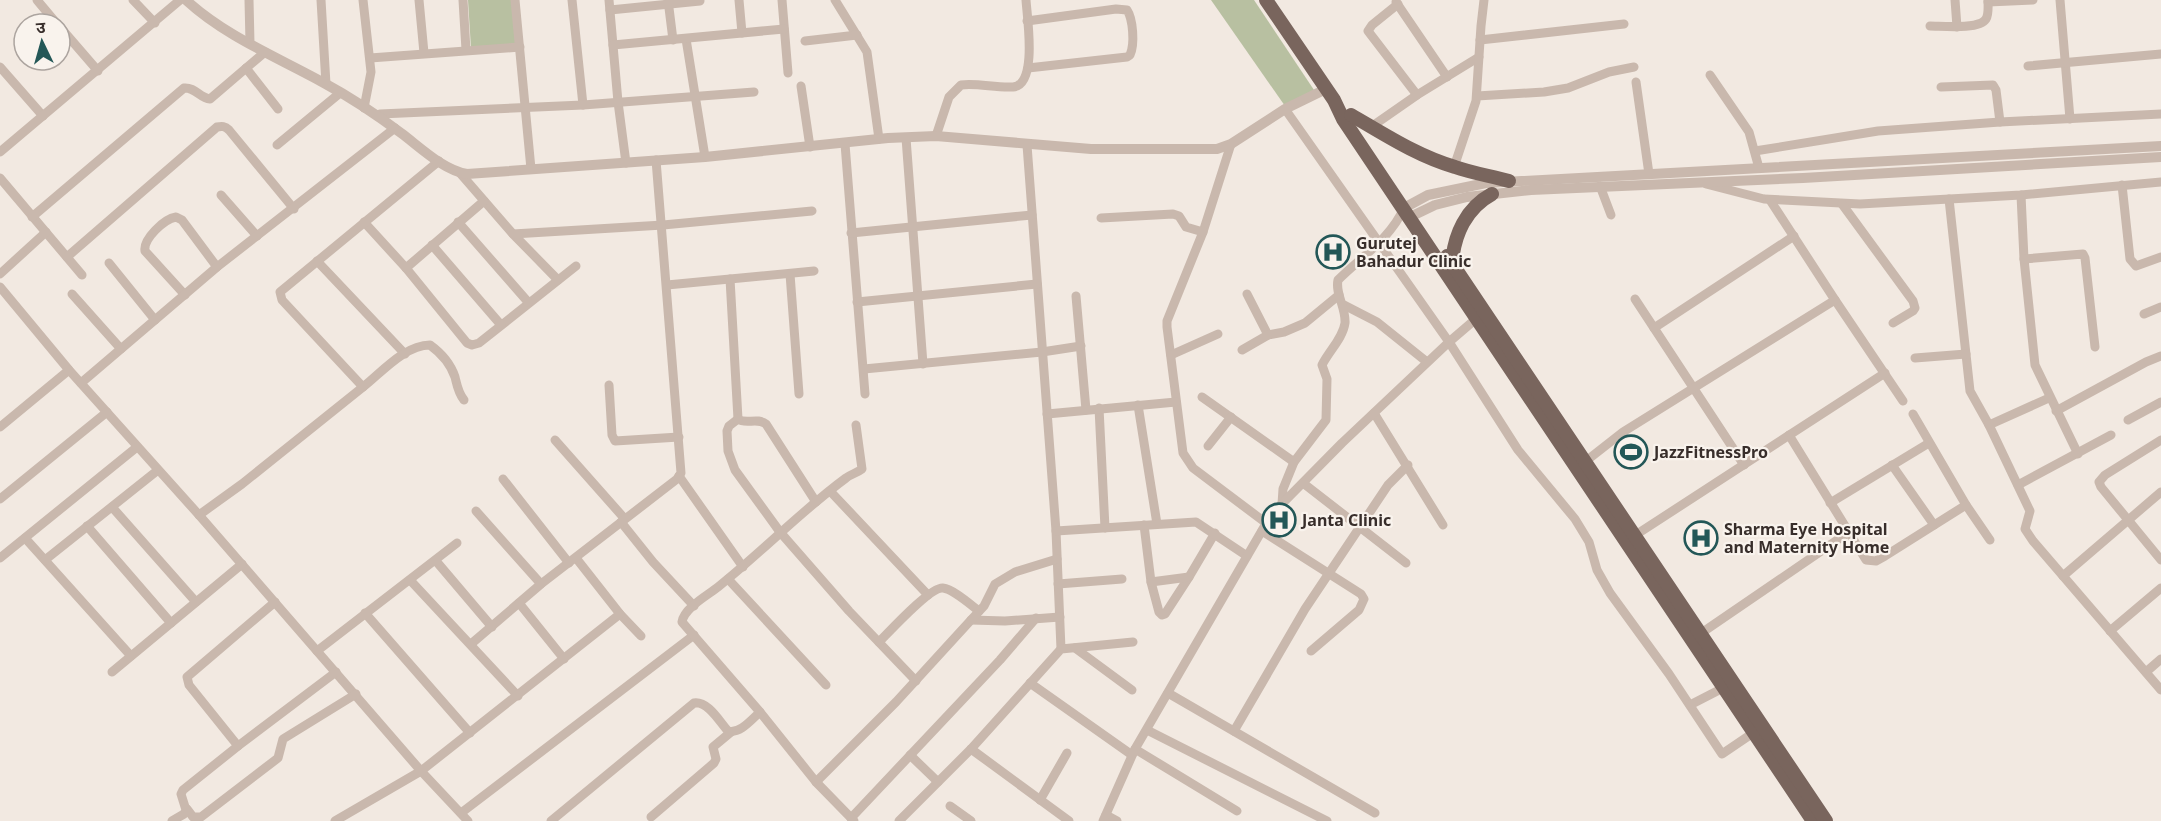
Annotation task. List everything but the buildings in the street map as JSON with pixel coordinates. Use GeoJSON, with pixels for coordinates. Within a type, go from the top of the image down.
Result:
{"type":"FeatureCollection","features":[{"type":"Feature","properties":{"kind":"main road"},"geometry":{"type":"LineString","coordinates":[[1266,0],[1477,318],[1696,638],[1826,821]]}},
{"type":"Feature","properties":{"kind":"main road"},"geometry":{"type":"LineString","coordinates":[[1330,94],[1351,115],[1400,144],[1454,167],[1509,181]]}},
{"type":"Feature","properties":{"kind":"main road"},"geometry":{"type":"LineString","coordinates":[[1351,115],[1408,213],[1452,263],[1586,461],[1696,638],[1723,687],[1813,821]]}},
{"type":"Feature","properties":{"kind":"main road"},"geometry":{"type":"LineString","coordinates":[[1452,263],[1453,247],[1468,214],[1480,201],[1492,194]]}},
{"type":"Feature","properties":{"kind":"street"},"geometry":{"type":"LineString","coordinates":[[37,0],[47,12]]}},
{"type":"Feature","properties":{"kind":"street"},"geometry":{"type":"LineString","coordinates":[[133,0],[155,24]]}},
{"type":"Feature","properties":{"kind":"street"},"geometry":{"type":"LineString","coordinates":[[0,152],[155,24],[180,0]]}},
{"type":"Feature","properties":{"kind":"street"},"geometry":{"type":"LineString","coordinates":[[186,0],[209,20],[326,84],[460,173],[513,234],[558,280]]}},
{"type":"Feature","properties":{"kind":"street"},"geometry":{"type":"LineString","coordinates":[[249,0],[250,43]]}},
{"type":"Feature","properties":{"kind":"street"},"geometry":{"type":"LineString","coordinates":[[321,0],[326,84]]}},
{"type":"Feature","properties":{"kind":"street"},"geometry":{"type":"LineString","coordinates":[[363,0],[371,78],[364,108]]}},
{"type":"Feature","properties":{"kind":"street"},"geometry":{"type":"LineString","coordinates":[[419,0],[424,52]]}},
{"type":"Feature","properties":{"kind":"street"},"geometry":{"type":"LineString","coordinates":[[462,0],[466,50]]}},
{"type":"Feature","properties":{"kind":"street"},"geometry":{"type":"LineString","coordinates":[[515,0],[531,169]]}},
{"type":"Feature","properties":{"kind":"street"},"geometry":{"type":"LineString","coordinates":[[572,0],[583,105]]}},
{"type":"Feature","properties":{"kind":"street"},"geometry":{"type":"LineString","coordinates":[[739,0],[742,33]]}},
{"type":"Feature","properties":{"kind":"street"},"geometry":{"type":"LineString","coordinates":[[782,0],[788,73]]}},
{"type":"Feature","properties":{"kind":"street"},"geometry":{"type":"LineString","coordinates":[[835,0],[865,47],[879,139]]}},
{"type":"Feature","properties":{"kind":"street"},"geometry":{"type":"LineString","coordinates":[[936,136],[946,105],[958,87],[968,84],[1017,86],[1028,68],[1026,0]]}},
{"type":"Feature","properties":{"kind":"street"},"geometry":{"type":"LineString","coordinates":[[1454,167],[1477,96],[1484,0]]}},
{"type":"Feature","properties":{"kind":"street"},"geometry":{"type":"LineString","coordinates":[[1955,0],[1957,27]]}},
{"type":"Feature","properties":{"kind":"street"},"geometry":{"type":"LineString","coordinates":[[1930,26],[1957,27],[1985,21],[1988,1],[2033,0]]}},
{"type":"Feature","properties":{"kind":"street"},"geometry":{"type":"LineString","coordinates":[[2060,0],[2070,119]]}},
{"type":"Feature","properties":{"kind":"street"},"geometry":{"type":"LineString","coordinates":[[626,163],[618,102],[610,5],[700,1]]}},
{"type":"Feature","properties":{"kind":"street"},"geometry":{"type":"LineString","coordinates":[[669,2],[673,40]]}},
{"type":"Feature","properties":{"kind":"street"},"geometry":{"type":"LineString","coordinates":[[1416,95],[1368,31],[1397,2],[1447,77]]}},
{"type":"Feature","properties":{"kind":"street"},"geometry":{"type":"LineString","coordinates":[[1027,21],[1116,9],[1127,10],[1130,16],[1132,47],[1132,52],[1127,57],[1028,68]]}},
{"type":"Feature","properties":{"kind":"street"},"geometry":{"type":"LineString","coordinates":[[1480,40],[1624,24]]}},
{"type":"Feature","properties":{"kind":"street"},"geometry":{"type":"LineString","coordinates":[[613,45],[784,29]]}},
{"type":"Feature","properties":{"kind":"street"},"geometry":{"type":"LineString","coordinates":[[805,40],[857,35]]}},
{"type":"Feature","properties":{"kind":"street"},"geometry":{"type":"LineString","coordinates":[[686,39],[705,157]]}},
{"type":"Feature","properties":{"kind":"street"},"geometry":{"type":"LineString","coordinates":[[72,41],[98,71]]}},
{"type":"Feature","properties":{"kind":"street"},"geometry":{"type":"LineString","coordinates":[[370,58],[520,46]]}},
{"type":"Feature","properties":{"kind":"street"},"geometry":{"type":"LineString","coordinates":[[32,217],[184,88],[192,89],[210,99],[265,52]]}},
{"type":"Feature","properties":{"kind":"street"},"geometry":{"type":"LineString","coordinates":[[2028,66],[2161,54]]}},
{"type":"Feature","properties":{"kind":"street"},"geometry":{"type":"LineString","coordinates":[[1371,127],[1416,95],[1479,57]]}},
{"type":"Feature","properties":{"kind":"street"},"geometry":{"type":"LineString","coordinates":[[0,67],[43,116]]}},
{"type":"Feature","properties":{"kind":"street"},"geometry":{"type":"LineString","coordinates":[[1477,96],[1544,92],[1568,88],[1609,72],[1634,67]]}},
{"type":"Feature","properties":{"kind":"street"},"geometry":{"type":"LineString","coordinates":[[246,68],[278,109]]}},
{"type":"Feature","properties":{"kind":"street"},"geometry":{"type":"LineString","coordinates":[[1710,75],[1749,132],[1759,168]]}},
{"type":"Feature","properties":{"kind":"street"},"geometry":{"type":"LineString","coordinates":[[1636,82],[1649,174]]}},
{"type":"Feature","properties":{"kind":"street"},"geometry":{"type":"LineString","coordinates":[[1941,87],[1993,85],[1996,90],[2000,122]]}},
{"type":"Feature","properties":{"kind":"street"},"geometry":{"type":"LineString","coordinates":[[801,86],[810,147]]}},
{"type":"Feature","properties":{"kind":"street"},"geometry":{"type":"LineString","coordinates":[[377,116],[380,114],[583,105],[754,92]]}},
{"type":"Feature","properties":{"kind":"street"},"geometry":{"type":"LineString","coordinates":[[277,145],[340,93]]}},
{"type":"Feature","properties":{"kind":"street"},"geometry":{"type":"LineString","coordinates":[[460,173],[475,174],[705,157],[879,139],[936,136],[1027,145],[1091,148],[1217,149],[1231,144],[1285,109],[1330,94]]}},
{"type":"Feature","properties":{"kind":"street"},"geometry":{"type":"LineString","coordinates":[[1285,109],[1449,342],[1518,450],[1584,533],[1592,549],[1597,570],[1610,593],[1722,754],[1753,733]]}},
{"type":"Feature","properties":{"kind":"street"},"geometry":{"type":"LineString","coordinates":[[1755,152],[1878,131],[2161,114]]}},
{"type":"Feature","properties":{"kind":"street"},"geometry":{"type":"LineString","coordinates":[[67,257],[220,126],[225,126],[229,130],[294,209]]}},
{"type":"Feature","properties":{"kind":"street"},"geometry":{"type":"LineString","coordinates":[[81,383],[217,267],[395,128]]}},
{"type":"Feature","properties":{"kind":"street"},"geometry":{"type":"LineString","coordinates":[[906,138],[923,364]]}},
{"type":"Feature","properties":{"kind":"street"},"geometry":{"type":"LineString","coordinates":[[845,144],[865,394]]}},
{"type":"Feature","properties":{"kind":"street"},"geometry":{"type":"LineString","coordinates":[[1231,144],[1203,232],[1167,321],[1183,453],[1193,468],[1264,527],[1361,594],[1364,599],[1363,605],[1311,651]]}},
{"type":"Feature","properties":{"kind":"street"},"geometry":{"type":"LineString","coordinates":[[1027,145],[1056,531],[1061,649]]}},
{"type":"Feature","properties":{"kind":"street"},"geometry":{"type":"LineString","coordinates":[[1282,504],[1283,489],[1294,462],[1326,420],[1327,379],[1322,365],[1345,325],[1344,305],[1339,295],[1338,280],[1428,195],[1456,188],[1509,181],[1530,184],[1600,186],[1698,182],[2132,153],[2161,146]]}},
{"type":"Feature","properties":{"kind":"street"},"geometry":{"type":"LineString","coordinates":[[1408,213],[1467,197],[1492,194],[1530,184],[1649,174],[2132,153],[2161,157]]}},
{"type":"Feature","properties":{"kind":"street"},"geometry":{"type":"LineString","coordinates":[[471,644],[541,584],[680,476],[682,466],[680,437],[656,160]]}},
{"type":"Feature","properties":{"kind":"street"},"geometry":{"type":"LineString","coordinates":[[363,387],[280,296],[282,289],[439,161]]}},
{"type":"Feature","properties":{"kind":"street"},"geometry":{"type":"LineString","coordinates":[[0,178],[82,275]]}},
{"type":"Feature","properties":{"kind":"street"},"geometry":{"type":"LineString","coordinates":[[1698,182],[1770,200],[1842,204],[2020,195],[2161,182]]}},
{"type":"Feature","properties":{"kind":"street"},"geometry":{"type":"LineString","coordinates":[[2122,185],[2130,259],[2136,266],[2161,257]]}},
{"type":"Feature","properties":{"kind":"street"},"geometry":{"type":"LineString","coordinates":[[1600,186],[1611,215]]}},
{"type":"Feature","properties":{"kind":"street"},"geometry":{"type":"LineString","coordinates":[[221,195],[257,236]]}},
{"type":"Feature","properties":{"kind":"street"},"geometry":{"type":"LineString","coordinates":[[2020,195],[2035,365],[2078,454]]}},
{"type":"Feature","properties":{"kind":"street"},"geometry":{"type":"LineString","coordinates":[[1949,199],[1970,391],[2030,511],[2025,526],[2027,532],[2161,690]]}},
{"type":"Feature","properties":{"kind":"street"},"geometry":{"type":"LineString","coordinates":[[1770,200],[1903,400]]}},
{"type":"Feature","properties":{"kind":"street"},"geometry":{"type":"LineString","coordinates":[[406,268],[484,201]]}},
{"type":"Feature","properties":{"kind":"street"},"geometry":{"type":"LineString","coordinates":[[1842,204],[1913,301],[1915,308],[1913,311],[1893,323]]}},
{"type":"Feature","properties":{"kind":"street"},"geometry":{"type":"LineString","coordinates":[[513,234],[663,225],[812,211]]}},
{"type":"Feature","properties":{"kind":"street"},"geometry":{"type":"LineString","coordinates":[[1101,218],[1173,213],[1179,216],[1186,227],[1203,232]]}},
{"type":"Feature","properties":{"kind":"street"},"geometry":{"type":"LineString","coordinates":[[851,233],[1032,215]]}},
{"type":"Feature","properties":{"kind":"street"},"geometry":{"type":"LineString","coordinates":[[185,295],[144,247],[147,240],[168,219],[176,217],[182,220],[217,267]]}},
{"type":"Feature","properties":{"kind":"street"},"geometry":{"type":"LineString","coordinates":[[364,222],[406,268],[466,343],[474,345],[576,266]]}},
{"type":"Feature","properties":{"kind":"street"},"geometry":{"type":"LineString","coordinates":[[458,222],[528,302]]}},
{"type":"Feature","properties":{"kind":"street"},"geometry":{"type":"LineString","coordinates":[[0,274],[46,232]]}},
{"type":"Feature","properties":{"kind":"street"},"geometry":{"type":"LineString","coordinates":[[1654,328],[1794,236]]}},
{"type":"Feature","properties":{"kind":"street"},"geometry":{"type":"LineString","coordinates":[[432,245],[501,325]]}},
{"type":"Feature","properties":{"kind":"street"},"geometry":{"type":"LineString","coordinates":[[2024,259],[2083,254],[2095,347]]}},
{"type":"Feature","properties":{"kind":"street"},"geometry":{"type":"LineString","coordinates":[[317,261],[405,354]]}},
{"type":"Feature","properties":{"kind":"street"},"geometry":{"type":"LineString","coordinates":[[109,263],[156,320]]}},
{"type":"Feature","properties":{"kind":"street"},"geometry":{"type":"LineString","coordinates":[[667,285],[814,271]]}},
{"type":"Feature","properties":{"kind":"street"},"geometry":{"type":"LineString","coordinates":[[790,274],[799,394]]}},
{"type":"Feature","properties":{"kind":"street"},"geometry":{"type":"LineString","coordinates":[[730,279],[738,419]]}},
{"type":"Feature","properties":{"kind":"street"},"geometry":{"type":"LineString","coordinates":[[856,302],[1037,284]]}},
{"type":"Feature","properties":{"kind":"street"},"geometry":{"type":"LineString","coordinates":[[0,286],[69,370],[464,817],[694,635]]}},
{"type":"Feature","properties":{"kind":"street"},"geometry":{"type":"LineString","coordinates":[[72,294],[121,349]]}},
{"type":"Feature","properties":{"kind":"street"},"geometry":{"type":"LineString","coordinates":[[1246,294],[1268,335]]}},
{"type":"Feature","properties":{"kind":"street"},"geometry":{"type":"LineString","coordinates":[[1242,350],[1268,335],[1305,324],[1339,295]]}},
{"type":"Feature","properties":{"kind":"street"},"geometry":{"type":"LineString","coordinates":[[1077,296],[1086,410]]}},
{"type":"Feature","properties":{"kind":"street"},"geometry":{"type":"LineString","coordinates":[[1635,299],[1744,465]]}},
{"type":"Feature","properties":{"kind":"street"},"geometry":{"type":"LineString","coordinates":[[1586,461],[1623,432],[1835,300]]}},
{"type":"Feature","properties":{"kind":"street"},"geometry":{"type":"LineString","coordinates":[[1344,305],[1377,322],[1427,362]]}},
{"type":"Feature","properties":{"kind":"street"},"geometry":{"type":"LineString","coordinates":[[2144,314],[2161,307]]}},
{"type":"Feature","properties":{"kind":"street"},"geometry":{"type":"LineString","coordinates":[[1117,821],[1105,818],[1133,752],[1264,527],[1282,504],[1374,413],[1477,318]]}},
{"type":"Feature","properties":{"kind":"street"},"geometry":{"type":"LineString","coordinates":[[1171,355],[1218,334]]}},
{"type":"Feature","properties":{"kind":"street"},"geometry":{"type":"LineString","coordinates":[[199,515],[242,484],[405,354],[421,346],[430,345],[449,366],[464,400]]}},
{"type":"Feature","properties":{"kind":"street"},"geometry":{"type":"LineString","coordinates":[[864,369],[1042,352],[1081,346]]}},
{"type":"Feature","properties":{"kind":"street"},"geometry":{"type":"LineString","coordinates":[[1915,358],[1966,354]]}},
{"type":"Feature","properties":{"kind":"street"},"geometry":{"type":"LineString","coordinates":[[2056,411],[2161,356]]}},
{"type":"Feature","properties":{"kind":"street"},"geometry":{"type":"LineString","coordinates":[[0,427],[69,370]]}},
{"type":"Feature","properties":{"kind":"street"},"geometry":{"type":"LineString","coordinates":[[1634,536],[1885,373]]}},
{"type":"Feature","properties":{"kind":"street"},"geometry":{"type":"LineString","coordinates":[[609,385],[612,435],[615,441],[680,437]]}},
{"type":"Feature","properties":{"kind":"street"},"geometry":{"type":"LineString","coordinates":[[1202,397],[1294,462]]}},
{"type":"Feature","properties":{"kind":"street"},"geometry":{"type":"LineString","coordinates":[[1989,425],[2049,398]]}},
{"type":"Feature","properties":{"kind":"street"},"geometry":{"type":"LineString","coordinates":[[1047,414],[1176,402]]}},
{"type":"Feature","properties":{"kind":"street"},"geometry":{"type":"LineString","coordinates":[[2128,420],[2161,402]]}},
{"type":"Feature","properties":{"kind":"street"},"geometry":{"type":"LineString","coordinates":[[1138,405],[1157,524]]}},
{"type":"Feature","properties":{"kind":"street"},"geometry":{"type":"LineString","coordinates":[[1100,408],[1105,528]]}},
{"type":"Feature","properties":{"kind":"street"},"geometry":{"type":"LineString","coordinates":[[0,498],[107,412]]}},
{"type":"Feature","properties":{"kind":"street"},"geometry":{"type":"LineString","coordinates":[[1374,413],[1443,525]]}},
{"type":"Feature","properties":{"kind":"street"},"geometry":{"type":"LineString","coordinates":[[1913,414],[1966,505],[1990,540]]}},
{"type":"Feature","properties":{"kind":"street"},"geometry":{"type":"LineString","coordinates":[[1208,446],[1231,417]]}},
{"type":"Feature","properties":{"kind":"street"},"geometry":{"type":"LineString","coordinates":[[738,419],[742,422],[759,420],[766,424],[816,502]]}},
{"type":"Feature","properties":{"kind":"street"},"geometry":{"type":"LineString","coordinates":[[738,419],[729,426],[727,431],[728,452],[732,466],[780,532],[916,681]]}},
{"type":"Feature","properties":{"kind":"street"},"geometry":{"type":"LineString","coordinates":[[856,425],[863,468],[847,476],[780,532],[743,567],[694,606],[682,622],[760,712],[816,782],[853,819],[1036,618]]}},
{"type":"Feature","properties":{"kind":"street"},"geometry":{"type":"LineString","coordinates":[[1789,435],[1866,560],[1876,561],[1966,505]]}},
{"type":"Feature","properties":{"kind":"street"},"geometry":{"type":"LineString","coordinates":[[2018,485],[2111,435]]}},
{"type":"Feature","properties":{"kind":"street"},"geometry":{"type":"LineString","coordinates":[[555,440],[623,520],[653,562],[694,606]]}},
{"type":"Feature","properties":{"kind":"street"},"geometry":{"type":"LineString","coordinates":[[2160,442],[2098,482],[2161,560]]}},
{"type":"Feature","properties":{"kind":"street"},"geometry":{"type":"LineString","coordinates":[[1830,503],[1929,443]]}},
{"type":"Feature","properties":{"kind":"street"},"geometry":{"type":"LineString","coordinates":[[0,558],[137,447]]}},
{"type":"Feature","properties":{"kind":"street"},"geometry":{"type":"LineString","coordinates":[[1234,731],[1328,573],[1388,485],[1408,465]]}},
{"type":"Feature","properties":{"kind":"street"},"geometry":{"type":"LineString","coordinates":[[1892,465],[1934,525]]}},
{"type":"Feature","properties":{"kind":"street"},"geometry":{"type":"LineString","coordinates":[[45,560],[158,470]]}},
{"type":"Feature","properties":{"kind":"street"},"geometry":{"type":"LineString","coordinates":[[680,476],[743,567]]}},
{"type":"Feature","properties":{"kind":"street"},"geometry":{"type":"LineString","coordinates":[[503,479],[641,636]]}},
{"type":"Feature","properties":{"kind":"street"},"geometry":{"type":"LineString","coordinates":[[1303,483],[1406,563]]}},
{"type":"Feature","properties":{"kind":"street"},"geometry":{"type":"LineString","coordinates":[[830,491],[928,595]]}},
{"type":"Feature","properties":{"kind":"street"},"geometry":{"type":"LineString","coordinates":[[2063,576],[2161,492]]}},
{"type":"Feature","properties":{"kind":"street"},"geometry":{"type":"LineString","coordinates":[[112,507],[196,602]]}},
{"type":"Feature","properties":{"kind":"street"},"geometry":{"type":"LineString","coordinates":[[476,511],[541,584]]}},
{"type":"Feature","properties":{"kind":"street"},"geometry":{"type":"LineString","coordinates":[[1056,531],[1196,522],[1247,556]]}},
{"type":"Feature","properties":{"kind":"street"},"geometry":{"type":"LineString","coordinates":[[1144,525],[1151,582],[1159,612],[1162,615],[1166,614],[1190,578],[1215,533]]}},
{"type":"Feature","properties":{"kind":"street"},"geometry":{"type":"LineString","coordinates":[[87,526],[171,623]]}},
{"type":"Feature","properties":{"kind":"street"},"geometry":{"type":"LineString","coordinates":[[1696,638],[1849,532]]}},
{"type":"Feature","properties":{"kind":"street"},"geometry":{"type":"LineString","coordinates":[[25,538],[131,656]]}},
{"type":"Feature","properties":{"kind":"street"},"geometry":{"type":"LineString","coordinates":[[317,651],[457,543]]}},
{"type":"Feature","properties":{"kind":"street"},"geometry":{"type":"LineString","coordinates":[[816,782],[916,681],[979,611],[995,584],[1003,577],[1057,559]]}},
{"type":"Feature","properties":{"kind":"street"},"geometry":{"type":"LineString","coordinates":[[436,561],[492,627]]}},
{"type":"Feature","properties":{"kind":"street"},"geometry":{"type":"LineString","coordinates":[[112,672],[242,564]]}},
{"type":"Feature","properties":{"kind":"street"},"geometry":{"type":"LineString","coordinates":[[1151,582],[1190,578]]}},
{"type":"Feature","properties":{"kind":"street"},"geometry":{"type":"LineString","coordinates":[[728,579],[826,685]]}},
{"type":"Feature","properties":{"kind":"street"},"geometry":{"type":"LineString","coordinates":[[1058,584],[1122,579]]}},
{"type":"Feature","properties":{"kind":"street"},"geometry":{"type":"LineString","coordinates":[[410,580],[518,696]]}},
{"type":"Feature","properties":{"kind":"street"},"geometry":{"type":"LineString","coordinates":[[879,642],[928,595],[939,588],[946,588],[979,611]]}},
{"type":"Feature","properties":{"kind":"street"},"geometry":{"type":"LineString","coordinates":[[2110,631],[2161,588]]}},
{"type":"Feature","properties":{"kind":"street"},"geometry":{"type":"LineString","coordinates":[[238,746],[189,685],[187,677],[275,602]]}},
{"type":"Feature","properties":{"kind":"street"},"geometry":{"type":"LineString","coordinates":[[519,603],[564,659]]}},
{"type":"Feature","properties":{"kind":"street"},"geometry":{"type":"LineString","coordinates":[[365,613],[470,733]]}},
{"type":"Feature","properties":{"kind":"street"},"geometry":{"type":"LineString","coordinates":[[335,821],[421,771],[620,614]]}},
{"type":"Feature","properties":{"kind":"street"},"geometry":{"type":"LineString","coordinates":[[971,620],[1005,621],[1060,617]]}},
{"type":"Feature","properties":{"kind":"street"},"geometry":{"type":"LineString","coordinates":[[899,821],[971,749],[1061,649],[1133,642]]}},
{"type":"Feature","properties":{"kind":"street"},"geometry":{"type":"LineString","coordinates":[[1075,648],[1132,690]]}},
{"type":"Feature","properties":{"kind":"street"},"geometry":{"type":"LineString","coordinates":[[2146,672],[2161,659]]}},
{"type":"Feature","properties":{"kind":"street"},"geometry":{"type":"LineString","coordinates":[[336,672],[183,790],[181,794],[186,808],[193,817],[201,817],[278,758],[284,739],[356,694]]}},
{"type":"Feature","properties":{"kind":"street"},"geometry":{"type":"LineString","coordinates":[[1030,683],[1133,752],[1238,811]]}},
{"type":"Feature","properties":{"kind":"street"},"geometry":{"type":"LineString","coordinates":[[1690,705],[1723,687]]}},
{"type":"Feature","properties":{"kind":"street"},"geometry":{"type":"LineString","coordinates":[[1168,693],[1376,813]]}},
{"type":"Feature","properties":{"kind":"street"},"geometry":{"type":"LineString","coordinates":[[551,821],[698,702],[705,705],[731,732]]}},
{"type":"Feature","properties":{"kind":"street"},"geometry":{"type":"LineString","coordinates":[[651,817],[714,763],[716,759],[713,747],[760,712]]}},
{"type":"Feature","properties":{"kind":"street"},"geometry":{"type":"LineString","coordinates":[[1147,730],[1327,821]]}},
{"type":"Feature","properties":{"kind":"street"},"geometry":{"type":"LineString","coordinates":[[971,749],[1070,821]]}},
{"type":"Feature","properties":{"kind":"street"},"geometry":{"type":"LineString","coordinates":[[1040,800],[1067,753]]}},
{"type":"Feature","properties":{"kind":"street"},"geometry":{"type":"LineString","coordinates":[[910,755],[938,782]]}},
{"type":"Feature","properties":{"kind":"street"},"geometry":{"type":"LineString","coordinates":[[950,806],[971,821]]}},
{"type":"Feature","properties":{"kind":"street"},"geometry":{"type":"LineString","coordinates":[[172,821],[184,814],[186,808]]}},
{"type":"Feature","properties":{"kind":"green space"},"geometry":{"type":"Polygon","coordinates":[[[468,0],[515,0],[519,45],[471,48],[468,0]]]}},
{"type":"Feature","properties":{"kind":"green space"},"geometry":{"type":"Polygon","coordinates":[[[1211,0],[1254,0],[1314,90],[1285,106],[1211,0]]]}},
{"type":"Feature","properties":{"kind":"place","name":"Gurutej Bahadur Clinic"},"geometry":{"type":"Point","coordinates":[1333,252]}},
{"type":"Feature","properties":{"kind":"place","name":"JazzFitnessPro"},"geometry":{"type":"Point","coordinates":[1631,452]}},
{"type":"Feature","properties":{"kind":"place","name":"Janta Clinic"},"geometry":{"type":"Point","coordinates":[1279,520]}},
{"type":"Feature","properties":{"kind":"place","name":"Sharma Eye Hospital and Maternity Home"},"geometry":{"type":"Point","coordinates":[1701,538]}}]}
